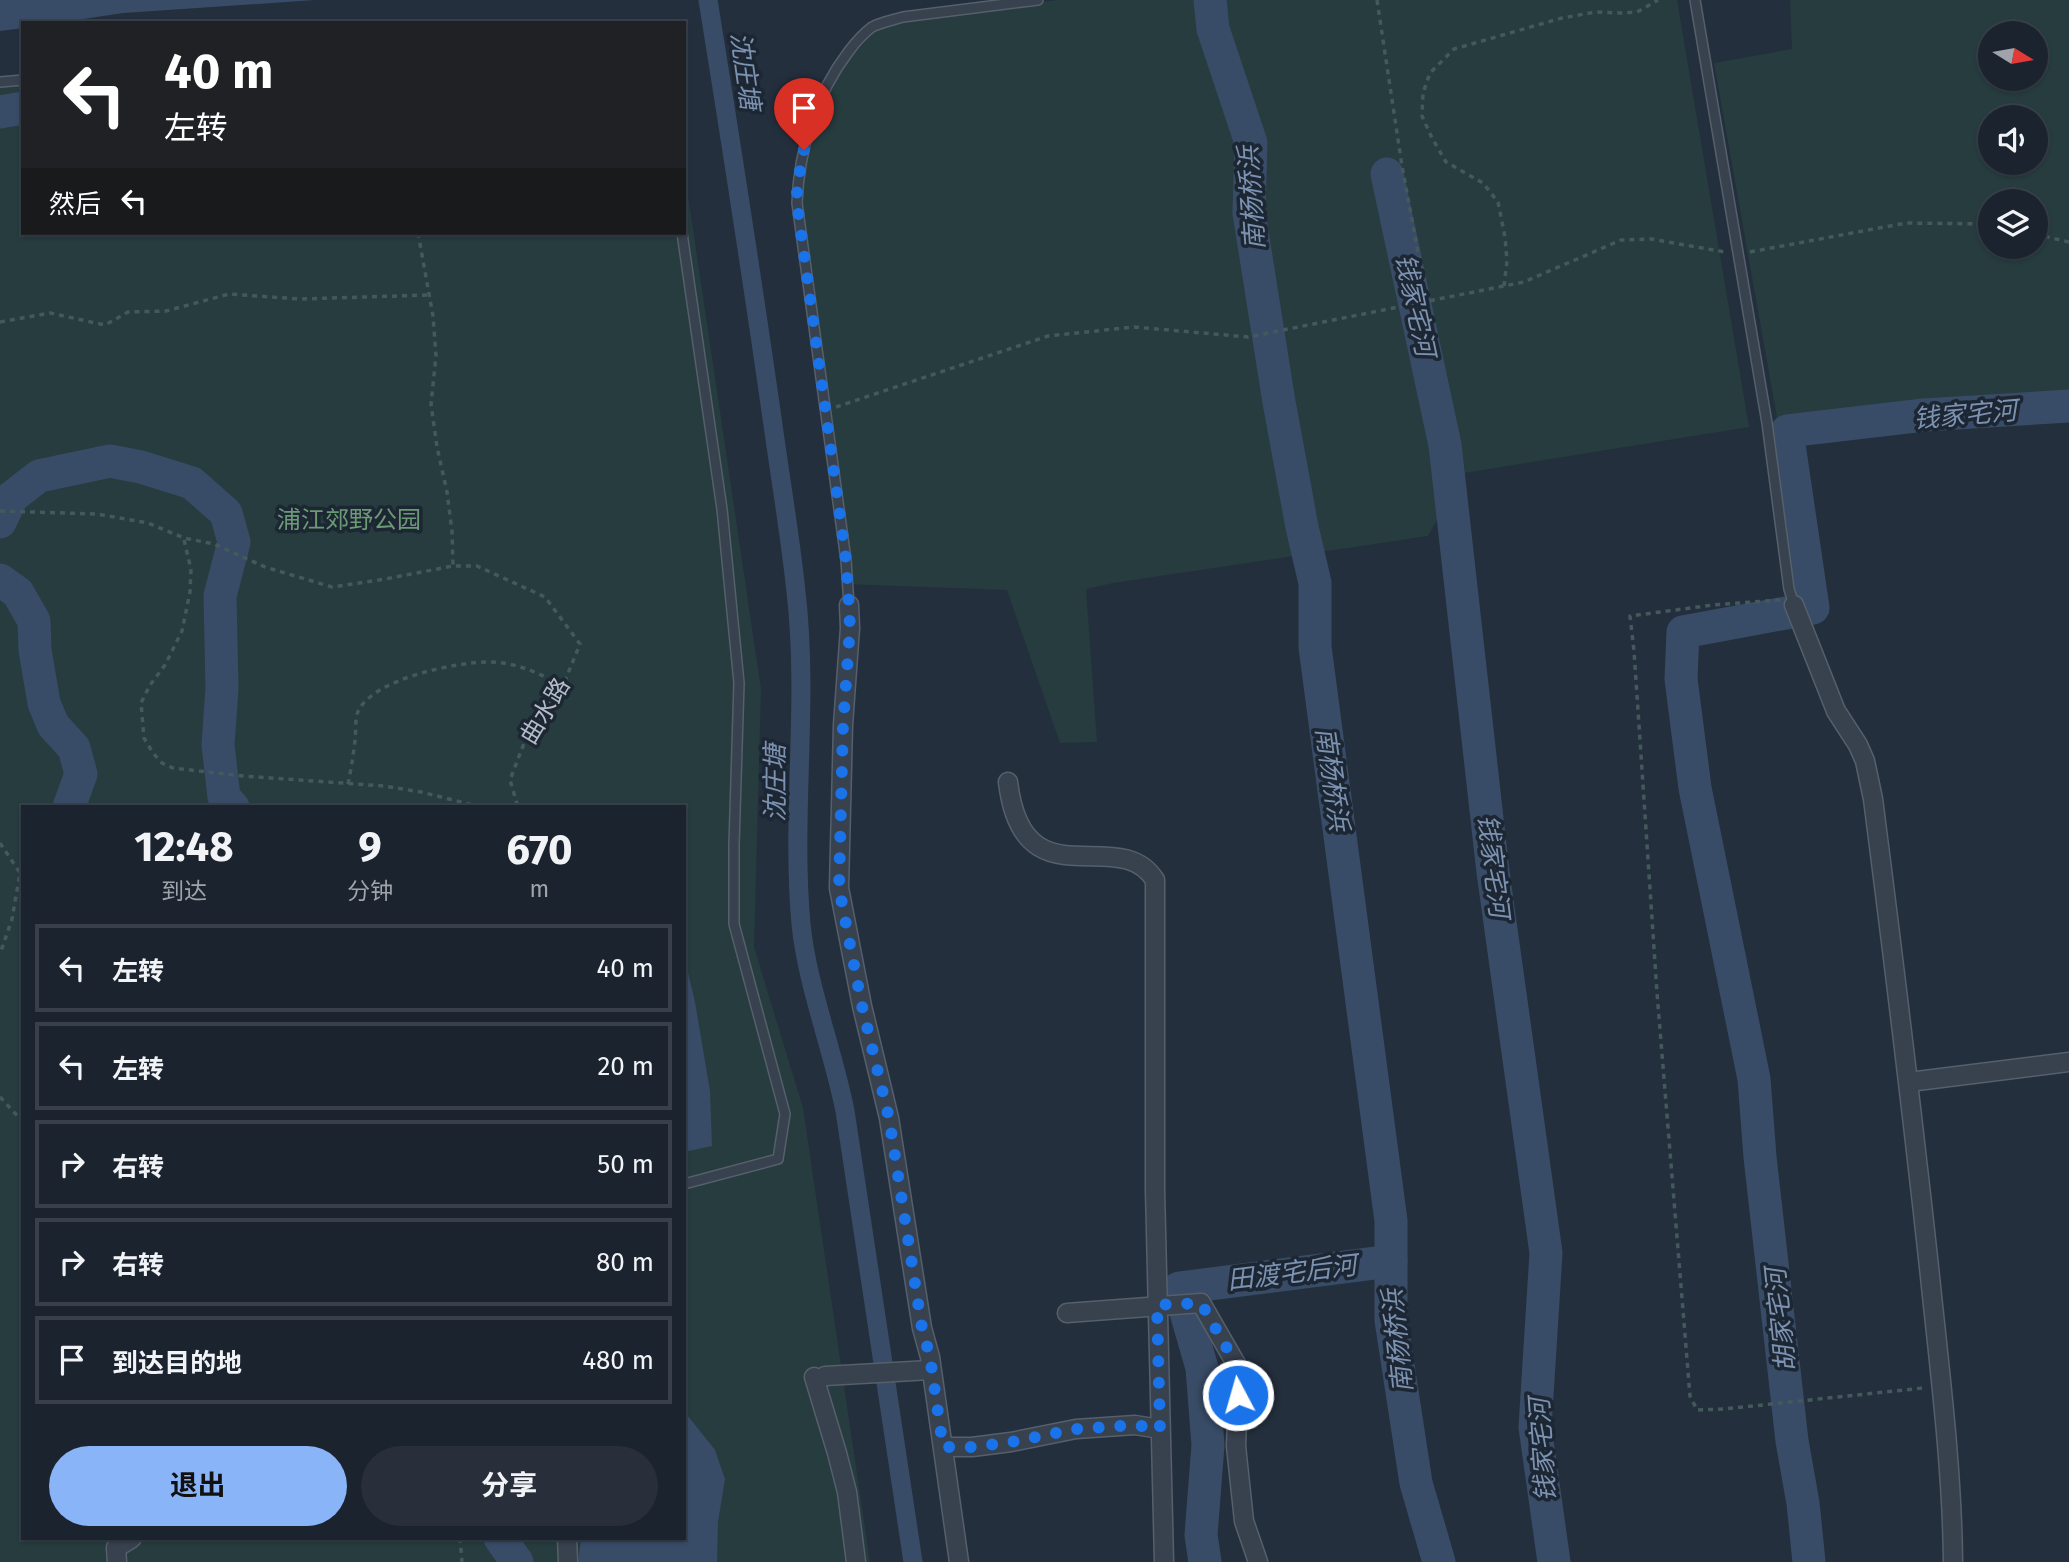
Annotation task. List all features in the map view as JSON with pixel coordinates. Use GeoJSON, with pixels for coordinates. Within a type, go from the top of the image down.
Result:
{"type":"FeatureCollection","features":[{"type":"Feature","properties":{"kind":"street"},"geometry":{"type":"LineString","coordinates":[[849,606],[839,888],[862,1006],[889,1118],[922,1328],[930,1357],[927,1370],[943,1447],[959,1562]]}},
{"type":"Feature","properties":{"kind":"street"},"geometry":{"type":"LineString","coordinates":[[1795,608],[1836,711],[1865,761],[1873,799],[1909,1082],[1941,1386],[1952,1510],[1953,1562]]}},
{"type":"Feature","properties":{"kind":"street"},"geometry":{"type":"LineString","coordinates":[[1008,782],[1011,805],[1028,836],[1039,848],[1056,855],[1115,857],[1149,870],[1155,880],[1155,1190],[1162,1305],[1160,1429],[1164,1562]]}},
{"type":"Feature","properties":{"kind":"street"},"geometry":{"type":"LineString","coordinates":[[1909,1082],[2069,1062]]}},
{"type":"Feature","properties":{"kind":"street"},"geometry":{"type":"LineString","coordinates":[[1067,1312],[1201,1303],[1239,1369],[1236,1446],[1244,1521],[1258,1562]]}},
{"type":"Feature","properties":{"kind":"street"},"geometry":{"type":"LineString","coordinates":[[856,1562],[847,1492],[820,1376],[927,1370]]}},
{"type":"Feature","properties":{"kind":"street"},"geometry":{"type":"LineString","coordinates":[[943,1447],[972,1447],[1011,1442],[1076,1429],[1135,1425],[1160,1429]]}},
{"type":"Feature","properties":{"kind":"street"},"geometry":{"type":"LineString","coordinates":[[117,1562],[116,1548],[129,1540]]}},
{"type":"Feature","properties":{"kind":"street"},"geometry":{"type":"LineString","coordinates":[[567,1540],[568,1562]]}},
{"type":"Feature","properties":{"kind":"lane"},"geometry":{"type":"LineString","coordinates":[[849,606],[846,560],[797,203],[797,186],[804,150],[817,106],[830,79],[854,44],[871,28],[903,17],[1038,0]]}},
{"type":"Feature","properties":{"kind":"lane"},"geometry":{"type":"LineString","coordinates":[[1695,0],[1767,423],[1788,589],[1795,608]]}},
{"type":"Feature","properties":{"kind":"lane"},"geometry":{"type":"LineString","coordinates":[[0,82],[21,80]]}},
{"type":"Feature","properties":{"kind":"lane"},"geometry":{"type":"LineString","coordinates":[[682,235],[722,509],[739,683],[734,924],[785,1114],[778,1159],[686,1183]]}},
{"type":"Feature","properties":{"kind":"path"},"geometry":{"type":"LineString","coordinates":[[1377,0],[1402,166],[1427,301]]}},
{"type":"Feature","properties":{"kind":"path"},"geometry":{"type":"LineString","coordinates":[[1504,286],[1507,261],[1498,202],[1483,183],[1446,162],[1432,138],[1422,116],[1423,93],[1430,73],[1454,49],[1562,18],[1596,12],[1637,12],[1658,0]]}},
{"type":"Feature","properties":{"kind":"path"},"geometry":{"type":"LineString","coordinates":[[825,411],[1048,336],[1134,327],[1248,337],[1524,282],[1621,240],[1651,239],[1738,254],[1906,223],[1978,224]]}},
{"type":"Feature","properties":{"kind":"path"},"geometry":{"type":"LineString","coordinates":[[0,511],[96,514],[148,523],[184,538],[214,544],[265,567],[332,586],[453,566],[447,492],[431,404],[436,356],[418,235]]}},
{"type":"Feature","properties":{"kind":"path"},"geometry":{"type":"LineString","coordinates":[[2048,237],[2069,242]]}},
{"type":"Feature","properties":{"kind":"path"},"geometry":{"type":"LineString","coordinates":[[0,322],[50,313],[105,325],[128,312],[166,311],[229,294],[300,299],[429,295]]}},
{"type":"Feature","properties":{"kind":"path"},"geometry":{"type":"LineString","coordinates":[[184,538],[191,569],[190,592],[182,631],[165,665],[141,702],[144,738],[162,762],[173,768],[243,776],[408,790],[472,805]]}},
{"type":"Feature","properties":{"kind":"path","name":"曲水路"},"geometry":{"type":"LineString","coordinates":[[453,566],[477,566],[545,597],[580,644],[563,686],[526,738],[510,780],[517,805]]}},
{"type":"Feature","properties":{"kind":"path"},"geometry":{"type":"LineString","coordinates":[[1795,608],[1713,605],[1630,616],[1690,1396],[1697,1410],[1941,1386]]}},
{"type":"Feature","properties":{"kind":"path"},"geometry":{"type":"LineString","coordinates":[[348,784],[354,755],[357,714],[368,697],[382,688],[423,672],[492,662],[514,665],[542,674],[563,686]]}},
{"type":"Feature","properties":{"kind":"path"},"geometry":{"type":"LineString","coordinates":[[0,843],[20,873],[12,919],[0,954]]}},
{"type":"Feature","properties":{"kind":"path"},"geometry":{"type":"LineString","coordinates":[[0,1097],[21,1120]]}},
{"type":"Feature","properties":{"kind":"path"},"geometry":{"type":"LineString","coordinates":[[460,1540],[462,1562]]}},
{"type":"Feature","properties":{"kind":"green space"},"geometry":{"type":"Polygon","coordinates":[[[1058,0],[1677,0],[1749,427],[1464,473],[1428,536],[1086,589],[1097,742],[1060,743],[1007,590],[847,584],[797,186],[830,79],[884,22],[912,16],[1058,0]]]}},
{"type":"Feature","properties":{"kind":"green space"},"geometry":{"type":"Polygon","coordinates":[[[1790,0],[2069,0],[2069,399],[1778,423],[1714,63],[1792,49],[1790,0]]]}},
{"type":"Feature","properties":{"kind":"green space","name":"浦江郊野公园"},"geometry":{"type":"Polygon","coordinates":[[[21,79],[21,235],[686,235],[686,182],[761,689],[754,947],[803,1108],[870,1562],[0,1562],[0,81],[21,79]]]}},
{"type":"Feature","properties":{"kind":"water"},"geometry":{"type":"Polygon","coordinates":[[[0,0],[315,0],[123,13],[70,21],[21,21],[21,28],[0,31],[0,0]]]}},
{"type":"Feature","properties":{"kind":"water"},"geometry":{"type":"Polygon","coordinates":[[[686,964],[710,1091],[712,1146],[686,1152],[686,964]]]}},
{"type":"Feature","properties":{"kind":"water"},"geometry":{"type":"Polygon","coordinates":[[[686,1414],[715,1450],[725,1479],[718,1522],[717,1562],[578,1562],[581,1540],[686,1540],[686,1414]]]}},
{"type":"Feature","properties":{"kind":"waterway","name":"沈庄塘"},"geometry":{"type":"LineString","coordinates":[[708,0],[760,334],[796,592],[801,675],[798,883],[804,947],[845,1111],[913,1562]]}},
{"type":"Feature","properties":{"kind":"waterway","name":"南杨桥浜"},"geometry":{"type":"LineString","coordinates":[[1210,0],[1213,29],[1251,143],[1249,213],[1279,402],[1315,583],[1315,647],[1391,1221],[1391,1320],[1416,1483],[1439,1562]]}},
{"type":"Feature","properties":{"kind":"waterway"},"geometry":{"type":"LineString","coordinates":[[0,112],[21,108]]}},
{"type":"Feature","properties":{"kind":"waterway","name":"钱家宅河"},"geometry":{"type":"LineString","coordinates":[[1387,174],[1445,445],[1493,872],[1546,1253],[1535,1427],[1554,1562]]}},
{"type":"Feature","properties":{"kind":"waterway","name":"钱家宅河"},"geometry":{"type":"LineString","coordinates":[[1809,1562],[1803,1503],[1792,1441],[1760,1157],[1754,1079],[1695,788],[1681,679],[1683,632],[1813,608],[1787,431],[1924,415],[2069,406]]}},
{"type":"Feature","properties":{"kind":"waterway"},"geometry":{"type":"LineString","coordinates":[[0,522],[12,497],[39,476],[110,461],[141,467],[192,483],[226,513],[234,542],[220,596],[222,688],[218,745],[224,797],[231,805]]}},
{"type":"Feature","properties":{"kind":"waterway"},"geometry":{"type":"LineString","coordinates":[[0,580],[18,593],[34,621],[35,650],[44,703],[53,725],[74,748],[81,774],[70,805]]}},
{"type":"Feature","properties":{"kind":"waterway","name":"田渡宅后河"},"geometry":{"type":"LineString","coordinates":[[1205,1562],[1201,1535],[1208,1445],[1202,1368],[1179,1288],[1391,1261]]}},
{"type":"Feature","properties":{"kind":"waterway"},"geometry":{"type":"LineString","coordinates":[[501,1540],[517,1562]]}},
{"type":"Feature","properties":{"kind":"route"},"geometry":{"type":"LineString","coordinates":[[804,150],[797,186],[797,203],[846,560],[850,628],[843,725],[839,888],[862,1006],[889,1118],[943,1447],[972,1447],[1011,1442],[1076,1429],[1135,1425],[1160,1429],[1157,1305],[1201,1303],[1239,1369],[1238,1395]]}},
{"type":"Feature","properties":{"kind":"water label","name":"胡家宅河"},"geometry":{"type":"Point","coordinates":[1781,1320]}}]}
